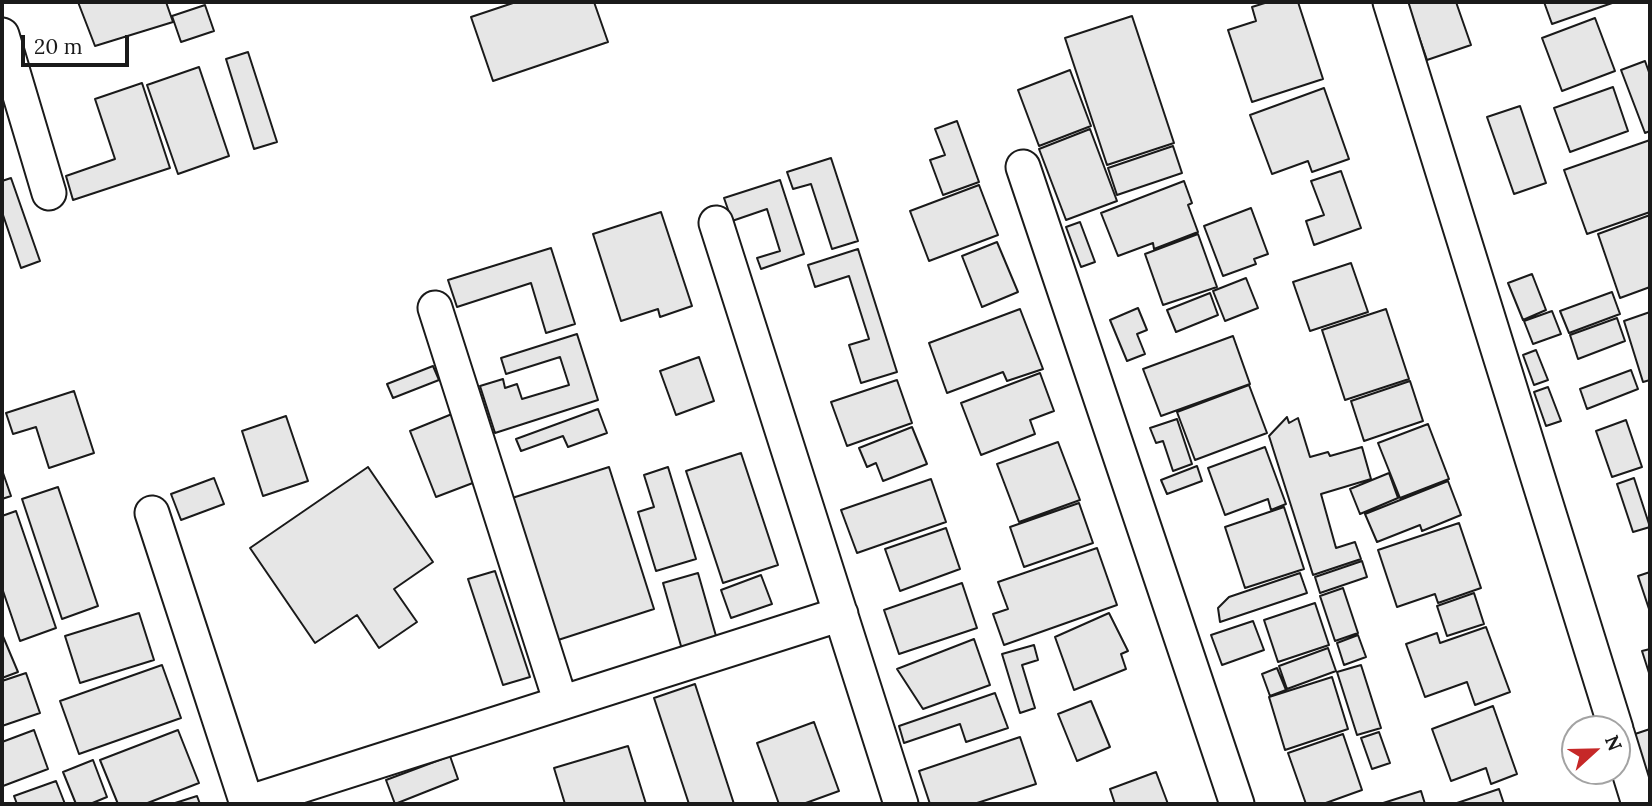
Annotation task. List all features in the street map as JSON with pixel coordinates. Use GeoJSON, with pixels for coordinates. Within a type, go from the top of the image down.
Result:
{"type":"FeatureCollection","features":[{"type":"Feature","properties":{"kind":"street"},"geometry":{"type":"LineString","coordinates":[[1390,2],[1611,715]]}},
{"type":"Feature","properties":{"kind":"street"},"geometry":{"type":"LineString","coordinates":[[2,35],[49,193]]}},
{"type":"Feature","properties":{"kind":"street"},"geometry":{"type":"LineString","coordinates":[[1023,167],[1237,804]]}},
{"type":"Feature","properties":{"kind":"street"},"geometry":{"type":"LineString","coordinates":[[716,222],[901,804]]}},
{"type":"Feature","properties":{"kind":"street"},"geometry":{"type":"LineString","coordinates":[[435,308],[561,703]]}},
{"type":"Feature","properties":{"kind":"street"},"geometry":{"type":"LineString","coordinates":[[152,513],[247,804],[841,614]]}},
{"type":"Feature","properties":{"kind":"street"},"geometry":{"type":"LineString","coordinates":[[1631,779],[1639,804]]}},
{"type":"Feature","properties":{"kind":"building"},"geometry":{"type":"Polygon","coordinates":[[[78,2],[166,2],[173,22],[95,46],[78,2]]]}},
{"type":"Feature","properties":{"kind":"building"},"geometry":{"type":"Polygon","coordinates":[[[516,2],[594,2],[608,42],[493,81],[471,17],[516,2]]]}},
{"type":"Feature","properties":{"kind":"building"},"geometry":{"type":"Polygon","coordinates":[[[1268,2],[1298,2],[1323,79],[1252,102],[1228,30],[1256,21],[1252,7],[1268,2]]]}},
{"type":"Feature","properties":{"kind":"building"},"geometry":{"type":"Polygon","coordinates":[[[1407,2],[1456,2],[1471,45],[1427,60],[1407,2]]]}},
{"type":"Feature","properties":{"kind":"building"},"geometry":{"type":"Polygon","coordinates":[[[1544,2],[1615,2],[1552,24],[1544,2]]]}},
{"type":"Feature","properties":{"kind":"building"},"geometry":{"type":"Polygon","coordinates":[[[205,5],[214,31],[181,42],[172,16],[205,5]]]}},
{"type":"Feature","properties":{"kind":"building"},"geometry":{"type":"Polygon","coordinates":[[[1132,16],[1174,143],[1107,165],[1065,38],[1132,16]]]}},
{"type":"Feature","properties":{"kind":"building"},"geometry":{"type":"Polygon","coordinates":[[[1595,18],[1615,71],[1562,91],[1542,38],[1595,18]]]}},
{"type":"Feature","properties":{"kind":"building"},"geometry":{"type":"Polygon","coordinates":[[[248,52],[277,142],[254,149],[226,59],[248,52]]]}},
{"type":"Feature","properties":{"kind":"building"},"geometry":{"type":"Polygon","coordinates":[[[1645,61],[1650,75],[1650,131],[1645,133],[1621,70],[1645,61]]]}},
{"type":"Feature","properties":{"kind":"building"},"geometry":{"type":"Polygon","coordinates":[[[199,67],[229,156],[178,174],[147,85],[199,67]]]}},
{"type":"Feature","properties":{"kind":"building"},"geometry":{"type":"Polygon","coordinates":[[[1070,70],[1091,126],[1039,146],[1018,90],[1070,70]]]}},
{"type":"Feature","properties":{"kind":"building"},"geometry":{"type":"Polygon","coordinates":[[[142,83],[170,168],[73,200],[66,176],[115,159],[95,99],[142,83]]]}},
{"type":"Feature","properties":{"kind":"building"},"geometry":{"type":"Polygon","coordinates":[[[1613,87],[1628,131],[1570,152],[1554,108],[1613,87]]]}},
{"type":"Feature","properties":{"kind":"building"},"geometry":{"type":"Polygon","coordinates":[[[1324,88],[1349,159],[1312,172],[1308,161],[1272,174],[1250,115],[1324,88]]]}},
{"type":"Feature","properties":{"kind":"building"},"geometry":{"type":"Polygon","coordinates":[[[1520,106],[1546,183],[1514,194],[1487,117],[1520,106]]]}},
{"type":"Feature","properties":{"kind":"building"},"geometry":{"type":"Polygon","coordinates":[[[957,121],[979,182],[943,195],[930,160],[945,155],[935,129],[957,121]]]}},
{"type":"Feature","properties":{"kind":"building"},"geometry":{"type":"Polygon","coordinates":[[[1090,129],[1117,201],[1066,220],[1039,149],[1090,129]]]}},
{"type":"Feature","properties":{"kind":"building"},"geometry":{"type":"Polygon","coordinates":[[[1650,140],[1650,212],[1587,234],[1564,170],[1650,140]]]}},
{"type":"Feature","properties":{"kind":"building"},"geometry":{"type":"Polygon","coordinates":[[[1173,146],[1182,173],[1117,195],[1108,168],[1173,146]]]}},
{"type":"Feature","properties":{"kind":"building"},"geometry":{"type":"Polygon","coordinates":[[[831,158],[858,241],[832,249],[811,184],[793,189],[787,172],[831,158]]]}},
{"type":"Feature","properties":{"kind":"building"},"geometry":{"type":"Polygon","coordinates":[[[1341,171],[1361,228],[1314,245],[1306,221],[1324,215],[1311,181],[1341,171]]]}},
{"type":"Feature","properties":{"kind":"building"},"geometry":{"type":"Polygon","coordinates":[[[11,178],[40,261],[21,268],[2,212],[2,181],[11,178]]]}},
{"type":"Feature","properties":{"kind":"building"},"geometry":{"type":"Polygon","coordinates":[[[780,180],[804,254],[761,269],[757,258],[780,251],[767,209],[732,221],[724,198],[780,180]]]}},
{"type":"Feature","properties":{"kind":"building"},"geometry":{"type":"Polygon","coordinates":[[[1184,181],[1192,203],[1188,205],[1198,232],[1154,249],[1153,243],[1118,256],[1101,213],[1184,181]]]}},
{"type":"Feature","properties":{"kind":"building"},"geometry":{"type":"Polygon","coordinates":[[[979,185],[998,235],[929,261],[910,211],[979,185]]]}},
{"type":"Feature","properties":{"kind":"building"},"geometry":{"type":"Polygon","coordinates":[[[1251,208],[1268,254],[1254,259],[1256,264],[1223,276],[1204,226],[1251,208]]]}},
{"type":"Feature","properties":{"kind":"building"},"geometry":{"type":"Polygon","coordinates":[[[661,212],[692,306],[660,317],[658,309],[621,321],[593,234],[661,212]]]}},
{"type":"Feature","properties":{"kind":"building"},"geometry":{"type":"Polygon","coordinates":[[[1650,215],[1650,287],[1620,298],[1598,234],[1650,215]]]}},
{"type":"Feature","properties":{"kind":"building"},"geometry":{"type":"Polygon","coordinates":[[[1080,222],[1095,262],[1081,267],[1066,227],[1080,222]]]}},
{"type":"Feature","properties":{"kind":"building"},"geometry":{"type":"Polygon","coordinates":[[[1198,234],[1217,287],[1163,305],[1145,254],[1198,234]]]}},
{"type":"Feature","properties":{"kind":"building"},"geometry":{"type":"Polygon","coordinates":[[[997,242],[1018,292],[982,307],[962,256],[997,242]]]}},
{"type":"Feature","properties":{"kind":"building"},"geometry":{"type":"Polygon","coordinates":[[[551,248],[575,324],[546,333],[531,283],[457,307],[448,280],[551,248]]]}},
{"type":"Feature","properties":{"kind":"building"},"geometry":{"type":"Polygon","coordinates":[[[858,249],[897,372],[861,383],[849,345],[869,339],[849,276],[815,287],[808,265],[858,249]]]}},
{"type":"Feature","properties":{"kind":"building"},"geometry":{"type":"Polygon","coordinates":[[[1351,263],[1368,312],[1310,331],[1293,282],[1351,263]]]}},
{"type":"Feature","properties":{"kind":"building"},"geometry":{"type":"Polygon","coordinates":[[[1532,274],[1546,310],[1523,320],[1508,283],[1532,274]]]}},
{"type":"Feature","properties":{"kind":"building"},"geometry":{"type":"Polygon","coordinates":[[[1246,278],[1258,308],[1225,321],[1213,291],[1246,278]]]}},
{"type":"Feature","properties":{"kind":"building"},"geometry":{"type":"Polygon","coordinates":[[[1612,292],[1620,314],[1569,333],[1560,311],[1612,292]]]}},
{"type":"Feature","properties":{"kind":"building"},"geometry":{"type":"Polygon","coordinates":[[[1210,293],[1218,315],[1176,332],[1167,310],[1210,293]]]}},
{"type":"Feature","properties":{"kind":"building"},"geometry":{"type":"Polygon","coordinates":[[[1138,308],[1147,330],[1137,334],[1145,354],[1127,361],[1110,320],[1138,308]]]}},
{"type":"Feature","properties":{"kind":"building"},"geometry":{"type":"Polygon","coordinates":[[[1020,309],[1043,369],[1007,381],[1003,372],[947,393],[929,343],[1020,309]]]}},
{"type":"Feature","properties":{"kind":"building"},"geometry":{"type":"Polygon","coordinates":[[[1386,309],[1409,379],[1345,400],[1322,330],[1386,309]]]}},
{"type":"Feature","properties":{"kind":"building"},"geometry":{"type":"Polygon","coordinates":[[[1552,311],[1561,334],[1533,344],[1524,321],[1552,311]]]}},
{"type":"Feature","properties":{"kind":"building"},"geometry":{"type":"Polygon","coordinates":[[[1650,312],[1650,380],[1643,382],[1624,321],[1650,312]]]}},
{"type":"Feature","properties":{"kind":"building"},"geometry":{"type":"Polygon","coordinates":[[[1617,318],[1625,341],[1578,359],[1570,335],[1617,318]]]}},
{"type":"Feature","properties":{"kind":"building"},"geometry":{"type":"Polygon","coordinates":[[[577,334],[598,400],[495,433],[480,386],[503,379],[505,388],[517,384],[522,399],[569,385],[560,357],[506,374],[501,358],[577,334]]]}},
{"type":"Feature","properties":{"kind":"building"},"geometry":{"type":"Polygon","coordinates":[[[1233,336],[1250,384],[1161,416],[1143,369],[1233,336]]]}},
{"type":"Feature","properties":{"kind":"building"},"geometry":{"type":"Polygon","coordinates":[[[1536,350],[1548,380],[1534,385],[1523,355],[1536,350]]]}},
{"type":"Feature","properties":{"kind":"building"},"geometry":{"type":"Polygon","coordinates":[[[699,357],[714,401],[676,415],[660,371],[699,357]]]}},
{"type":"Feature","properties":{"kind":"building"},"geometry":{"type":"Polygon","coordinates":[[[433,366],[439,380],[393,398],[387,384],[433,366]]]}},
{"type":"Feature","properties":{"kind":"building"},"geometry":{"type":"Polygon","coordinates":[[[1631,370],[1638,389],[1587,409],[1580,389],[1631,370]]]}},
{"type":"Feature","properties":{"kind":"building"},"geometry":{"type":"Polygon","coordinates":[[[1040,373],[1054,411],[1030,420],[1035,434],[981,455],[961,403],[1040,373]]]}},
{"type":"Feature","properties":{"kind":"building"},"geometry":{"type":"Polygon","coordinates":[[[897,380],[912,423],[847,446],[831,402],[897,380]]]}},
{"type":"Feature","properties":{"kind":"building"},"geometry":{"type":"Polygon","coordinates":[[[1410,381],[1423,421],[1364,441],[1351,401],[1410,381]]]}},
{"type":"Feature","properties":{"kind":"building"},"geometry":{"type":"Polygon","coordinates":[[[1249,385],[1267,433],[1195,460],[1177,412],[1249,385]]]}},
{"type":"Feature","properties":{"kind":"building"},"geometry":{"type":"Polygon","coordinates":[[[1548,387],[1561,421],[1546,426],[1534,392],[1548,387]]]}},
{"type":"Feature","properties":{"kind":"building"},"geometry":{"type":"Polygon","coordinates":[[[74,391],[94,453],[49,468],[36,427],[13,434],[6,413],[74,391]]]}},
{"type":"Feature","properties":{"kind":"building"},"geometry":{"type":"Polygon","coordinates":[[[598,409],[607,433],[568,447],[563,436],[521,451],[516,439],[598,409]]]}},
{"type":"Feature","properties":{"kind":"building"},"geometry":{"type":"Polygon","coordinates":[[[452,414],[478,481],[436,497],[410,431],[452,414]]]}},
{"type":"Feature","properties":{"kind":"building"},"geometry":{"type":"Polygon","coordinates":[[[286,416],[308,481],[263,496],[242,431],[286,416]]]}},
{"type":"Feature","properties":{"kind":"building"},"geometry":{"type":"Polygon","coordinates":[[[1287,417],[1289,423],[1298,418],[1310,457],[1328,452],[1330,456],[1362,447],[1371,479],[1321,494],[1336,548],[1355,542],[1361,559],[1313,575],[1269,436],[1287,417]]]}},
{"type":"Feature","properties":{"kind":"building"},"geometry":{"type":"Polygon","coordinates":[[[1177,419],[1192,464],[1173,471],[1163,441],[1156,443],[1150,428],[1177,419]]]}},
{"type":"Feature","properties":{"kind":"building"},"geometry":{"type":"Polygon","coordinates":[[[1626,420],[1642,467],[1612,477],[1596,431],[1626,420]]]}},
{"type":"Feature","properties":{"kind":"building"},"geometry":{"type":"Polygon","coordinates":[[[1428,424],[1449,479],[1400,498],[1378,443],[1428,424]]]}},
{"type":"Feature","properties":{"kind":"building"},"geometry":{"type":"Polygon","coordinates":[[[912,427],[927,464],[883,481],[876,463],[867,467],[859,448],[912,427]]]}},
{"type":"Feature","properties":{"kind":"building"},"geometry":{"type":"Polygon","coordinates":[[[1058,442],[1080,500],[1019,522],[997,464],[1058,442]]]}},
{"type":"Feature","properties":{"kind":"building"},"geometry":{"type":"Polygon","coordinates":[[[1265,447],[1286,504],[1271,510],[1268,499],[1225,515],[1208,468],[1265,447]]]}},
{"type":"Feature","properties":{"kind":"building"},"geometry":{"type":"Polygon","coordinates":[[[741,453],[778,565],[723,583],[686,471],[741,453]]]}},
{"type":"Feature","properties":{"kind":"building"},"geometry":{"type":"Polygon","coordinates":[[[1197,466],[1202,481],[1167,494],[1161,480],[1197,466]]]}},
{"type":"Feature","properties":{"kind":"building"},"geometry":{"type":"Polygon","coordinates":[[[368,467],[433,562],[394,589],[417,622],[379,648],[357,615],[315,643],[250,548],[368,467]]]}},
{"type":"Feature","properties":{"kind":"building"},"geometry":{"type":"Polygon","coordinates":[[[609,467],[654,609],[555,641],[509,499],[609,467]]]}},
{"type":"Feature","properties":{"kind":"building"},"geometry":{"type":"Polygon","coordinates":[[[668,467],[696,559],[656,571],[638,512],[654,507],[644,475],[668,467]]]}},
{"type":"Feature","properties":{"kind":"building"},"geometry":{"type":"Polygon","coordinates":[[[2,470],[11,496],[2,499],[2,470]]]}},
{"type":"Feature","properties":{"kind":"building"},"geometry":{"type":"Polygon","coordinates":[[[1389,473],[1398,498],[1360,514],[1350,489],[1389,473]]]}},
{"type":"Feature","properties":{"kind":"building"},"geometry":{"type":"Polygon","coordinates":[[[214,478],[224,504],[181,520],[171,494],[214,478]]]}},
{"type":"Feature","properties":{"kind":"building"},"geometry":{"type":"Polygon","coordinates":[[[1634,478],[1650,527],[1633,532],[1617,484],[1634,478]]]}},
{"type":"Feature","properties":{"kind":"building"},"geometry":{"type":"Polygon","coordinates":[[[931,479],[946,522],[857,553],[841,510],[931,479]]]}},
{"type":"Feature","properties":{"kind":"building"},"geometry":{"type":"Polygon","coordinates":[[[1448,481],[1461,515],[1422,531],[1420,525],[1377,542],[1365,514],[1448,481]]]}},
{"type":"Feature","properties":{"kind":"building"},"geometry":{"type":"Polygon","coordinates":[[[58,487],[98,606],[62,619],[22,499],[58,487]]]}},
{"type":"Feature","properties":{"kind":"building"},"geometry":{"type":"Polygon","coordinates":[[[1079,503],[1093,543],[1024,567],[1010,527],[1079,503]]]}},
{"type":"Feature","properties":{"kind":"building"},"geometry":{"type":"Polygon","coordinates":[[[1284,507],[1304,569],[1245,588],[1225,527],[1284,507]]]}},
{"type":"Feature","properties":{"kind":"building"},"geometry":{"type":"Polygon","coordinates":[[[16,511],[56,628],[20,641],[2,588],[2,516],[16,511]]]}},
{"type":"Feature","properties":{"kind":"building"},"geometry":{"type":"Polygon","coordinates":[[[1459,523],[1481,588],[1438,603],[1435,594],[1397,607],[1378,550],[1459,523]]]}},
{"type":"Feature","properties":{"kind":"building"},"geometry":{"type":"Polygon","coordinates":[[[946,528],[960,569],[900,591],[885,549],[946,528]]]}},
{"type":"Feature","properties":{"kind":"building"},"geometry":{"type":"Polygon","coordinates":[[[1097,548],[1117,605],[1004,645],[993,614],[1008,609],[998,582],[1097,548]]]}},
{"type":"Feature","properties":{"kind":"building"},"geometry":{"type":"Polygon","coordinates":[[[1362,561],[1367,577],[1320,593],[1315,577],[1362,561]]]}},
{"type":"Feature","properties":{"kind":"building"},"geometry":{"type":"Polygon","coordinates":[[[495,571],[530,677],[503,685],[468,579],[495,571]]]}},
{"type":"Feature","properties":{"kind":"building"},"geometry":{"type":"Polygon","coordinates":[[[1650,572],[1650,612],[1638,576],[1650,572]]]}},
{"type":"Feature","properties":{"kind":"building"},"geometry":{"type":"Polygon","coordinates":[[[698,573],[718,643],[683,653],[663,583],[698,573]]]}},
{"type":"Feature","properties":{"kind":"building"},"geometry":{"type":"Polygon","coordinates":[[[1300,573],[1307,593],[1220,622],[1218,608],[1229,597],[1300,573]]]}},
{"type":"Feature","properties":{"kind":"building"},"geometry":{"type":"Polygon","coordinates":[[[761,575],[772,604],[731,618],[721,590],[761,575]]]}},
{"type":"Feature","properties":{"kind":"building"},"geometry":{"type":"Polygon","coordinates":[[[962,583],[977,628],[899,654],[884,610],[962,583]]]}},
{"type":"Feature","properties":{"kind":"building"},"geometry":{"type":"Polygon","coordinates":[[[1343,588],[1358,633],[1335,641],[1320,596],[1343,588]]]}},
{"type":"Feature","properties":{"kind":"building"},"geometry":{"type":"Polygon","coordinates":[[[1474,593],[1484,624],[1447,636],[1437,606],[1474,593]]]}},
{"type":"Feature","properties":{"kind":"building"},"geometry":{"type":"Polygon","coordinates":[[[1315,603],[1329,645],[1278,662],[1264,620],[1315,603]]]}},
{"type":"Feature","properties":{"kind":"building"},"geometry":{"type":"Polygon","coordinates":[[[139,613],[154,660],[80,683],[65,636],[139,613]]]}},
{"type":"Feature","properties":{"kind":"building"},"geometry":{"type":"Polygon","coordinates":[[[1109,613],[1128,651],[1121,654],[1126,669],[1074,690],[1055,637],[1109,613]]]}},
{"type":"Feature","properties":{"kind":"building"},"geometry":{"type":"Polygon","coordinates":[[[1253,621],[1264,650],[1222,665],[1211,635],[1253,621]]]}},
{"type":"Feature","properties":{"kind":"building"},"geometry":{"type":"Polygon","coordinates":[[[1486,627],[1510,692],[1475,705],[1467,682],[1425,697],[1406,644],[1437,633],[1440,643],[1486,627]]]}},
{"type":"Feature","properties":{"kind":"building"},"geometry":{"type":"Polygon","coordinates":[[[2,634],[18,672],[2,678],[2,634]]]}},
{"type":"Feature","properties":{"kind":"building"},"geometry":{"type":"Polygon","coordinates":[[[1358,635],[1366,657],[1344,665],[1337,643],[1358,635]]]}},
{"type":"Feature","properties":{"kind":"building"},"geometry":{"type":"Polygon","coordinates":[[[974,639],[990,685],[923,709],[897,669],[974,639]]]}},
{"type":"Feature","properties":{"kind":"building"},"geometry":{"type":"Polygon","coordinates":[[[1034,645],[1038,660],[1022,665],[1035,708],[1020,713],[1002,654],[1034,645]]]}},
{"type":"Feature","properties":{"kind":"building"},"geometry":{"type":"Polygon","coordinates":[[[1328,648],[1336,671],[1287,689],[1279,666],[1328,648]]]}},
{"type":"Feature","properties":{"kind":"building"},"geometry":{"type":"Polygon","coordinates":[[[1650,649],[1650,676],[1642,651],[1650,649]]]}},
{"type":"Feature","properties":{"kind":"building"},"geometry":{"type":"Polygon","coordinates":[[[162,665],[181,718],[79,754],[60,701],[162,665]]]}},
{"type":"Feature","properties":{"kind":"building"},"geometry":{"type":"Polygon","coordinates":[[[1361,665],[1381,728],[1357,735],[1337,672],[1361,665]]]}},
{"type":"Feature","properties":{"kind":"building"},"geometry":{"type":"Polygon","coordinates":[[[1277,668],[1286,690],[1270,696],[1262,674],[1277,668]]]}},
{"type":"Feature","properties":{"kind":"building"},"geometry":{"type":"Polygon","coordinates":[[[26,673],[40,713],[2,726],[2,681],[26,673]]]}},
{"type":"Feature","properties":{"kind":"building"},"geometry":{"type":"Polygon","coordinates":[[[1332,677],[1348,729],[1285,750],[1269,697],[1332,677]]]}},
{"type":"Feature","properties":{"kind":"building"},"geometry":{"type":"Polygon","coordinates":[[[695,684],[734,804],[689,804],[654,698],[695,684]]]}},
{"type":"Feature","properties":{"kind":"building"},"geometry":{"type":"Polygon","coordinates":[[[995,693],[1008,728],[966,742],[960,724],[904,743],[899,726],[995,693]]]}},
{"type":"Feature","properties":{"kind":"building"},"geometry":{"type":"Polygon","coordinates":[[[1091,701],[1110,747],[1077,761],[1058,714],[1091,701]]]}},
{"type":"Feature","properties":{"kind":"building"},"geometry":{"type":"Polygon","coordinates":[[[1493,706],[1517,774],[1491,784],[1486,768],[1451,781],[1432,729],[1493,706]]]}},
{"type":"Feature","properties":{"kind":"building"},"geometry":{"type":"Polygon","coordinates":[[[814,722],[839,791],[803,804],[779,804],[757,743],[814,722]]]}},
{"type":"Feature","properties":{"kind":"building"},"geometry":{"type":"Polygon","coordinates":[[[1650,729],[1650,789],[1632,735],[1650,729]]]}},
{"type":"Feature","properties":{"kind":"building"},"geometry":{"type":"Polygon","coordinates":[[[34,730],[48,769],[3,786],[2,742],[34,730]]]}},
{"type":"Feature","properties":{"kind":"building"},"geometry":{"type":"Polygon","coordinates":[[[178,730],[199,783],[145,804],[118,804],[100,760],[178,730]]]}},
{"type":"Feature","properties":{"kind":"building"},"geometry":{"type":"Polygon","coordinates":[[[1379,732],[1390,763],[1372,769],[1361,738],[1379,732]]]}},
{"type":"Feature","properties":{"kind":"building"},"geometry":{"type":"Polygon","coordinates":[[[1343,734],[1362,790],[1323,804],[1306,804],[1288,753],[1343,734]]]}},
{"type":"Feature","properties":{"kind":"building"},"geometry":{"type":"Polygon","coordinates":[[[1020,737],[1036,784],[974,804],[930,804],[919,771],[1020,737]]]}},
{"type":"Feature","properties":{"kind":"building"},"geometry":{"type":"Polygon","coordinates":[[[628,746],[646,804],[565,804],[554,768],[628,746]]]}},
{"type":"Feature","properties":{"kind":"building"},"geometry":{"type":"Polygon","coordinates":[[[450,756],[458,779],[395,804],[386,780],[450,756]]]}},
{"type":"Feature","properties":{"kind":"building"},"geometry":{"type":"Polygon","coordinates":[[[93,760],[107,797],[90,804],[76,804],[63,772],[93,760]]]}},
{"type":"Feature","properties":{"kind":"building"},"geometry":{"type":"Polygon","coordinates":[[[1156,772],[1168,804],[1115,804],[1110,789],[1156,772]]]}},
{"type":"Feature","properties":{"kind":"building"},"geometry":{"type":"Polygon","coordinates":[[[56,781],[65,804],[17,804],[14,796],[56,781]]]}},
{"type":"Feature","properties":{"kind":"building"},"geometry":{"type":"Polygon","coordinates":[[[1499,789],[1504,804],[1454,804],[1499,789]]]}},
{"type":"Feature","properties":{"kind":"building"},"geometry":{"type":"Polygon","coordinates":[[[1421,791],[1425,804],[1380,804],[1421,791]]]}},
{"type":"Feature","properties":{"kind":"building"},"geometry":{"type":"Polygon","coordinates":[[[197,796],[200,804],[172,804],[197,796]]]}}]}
